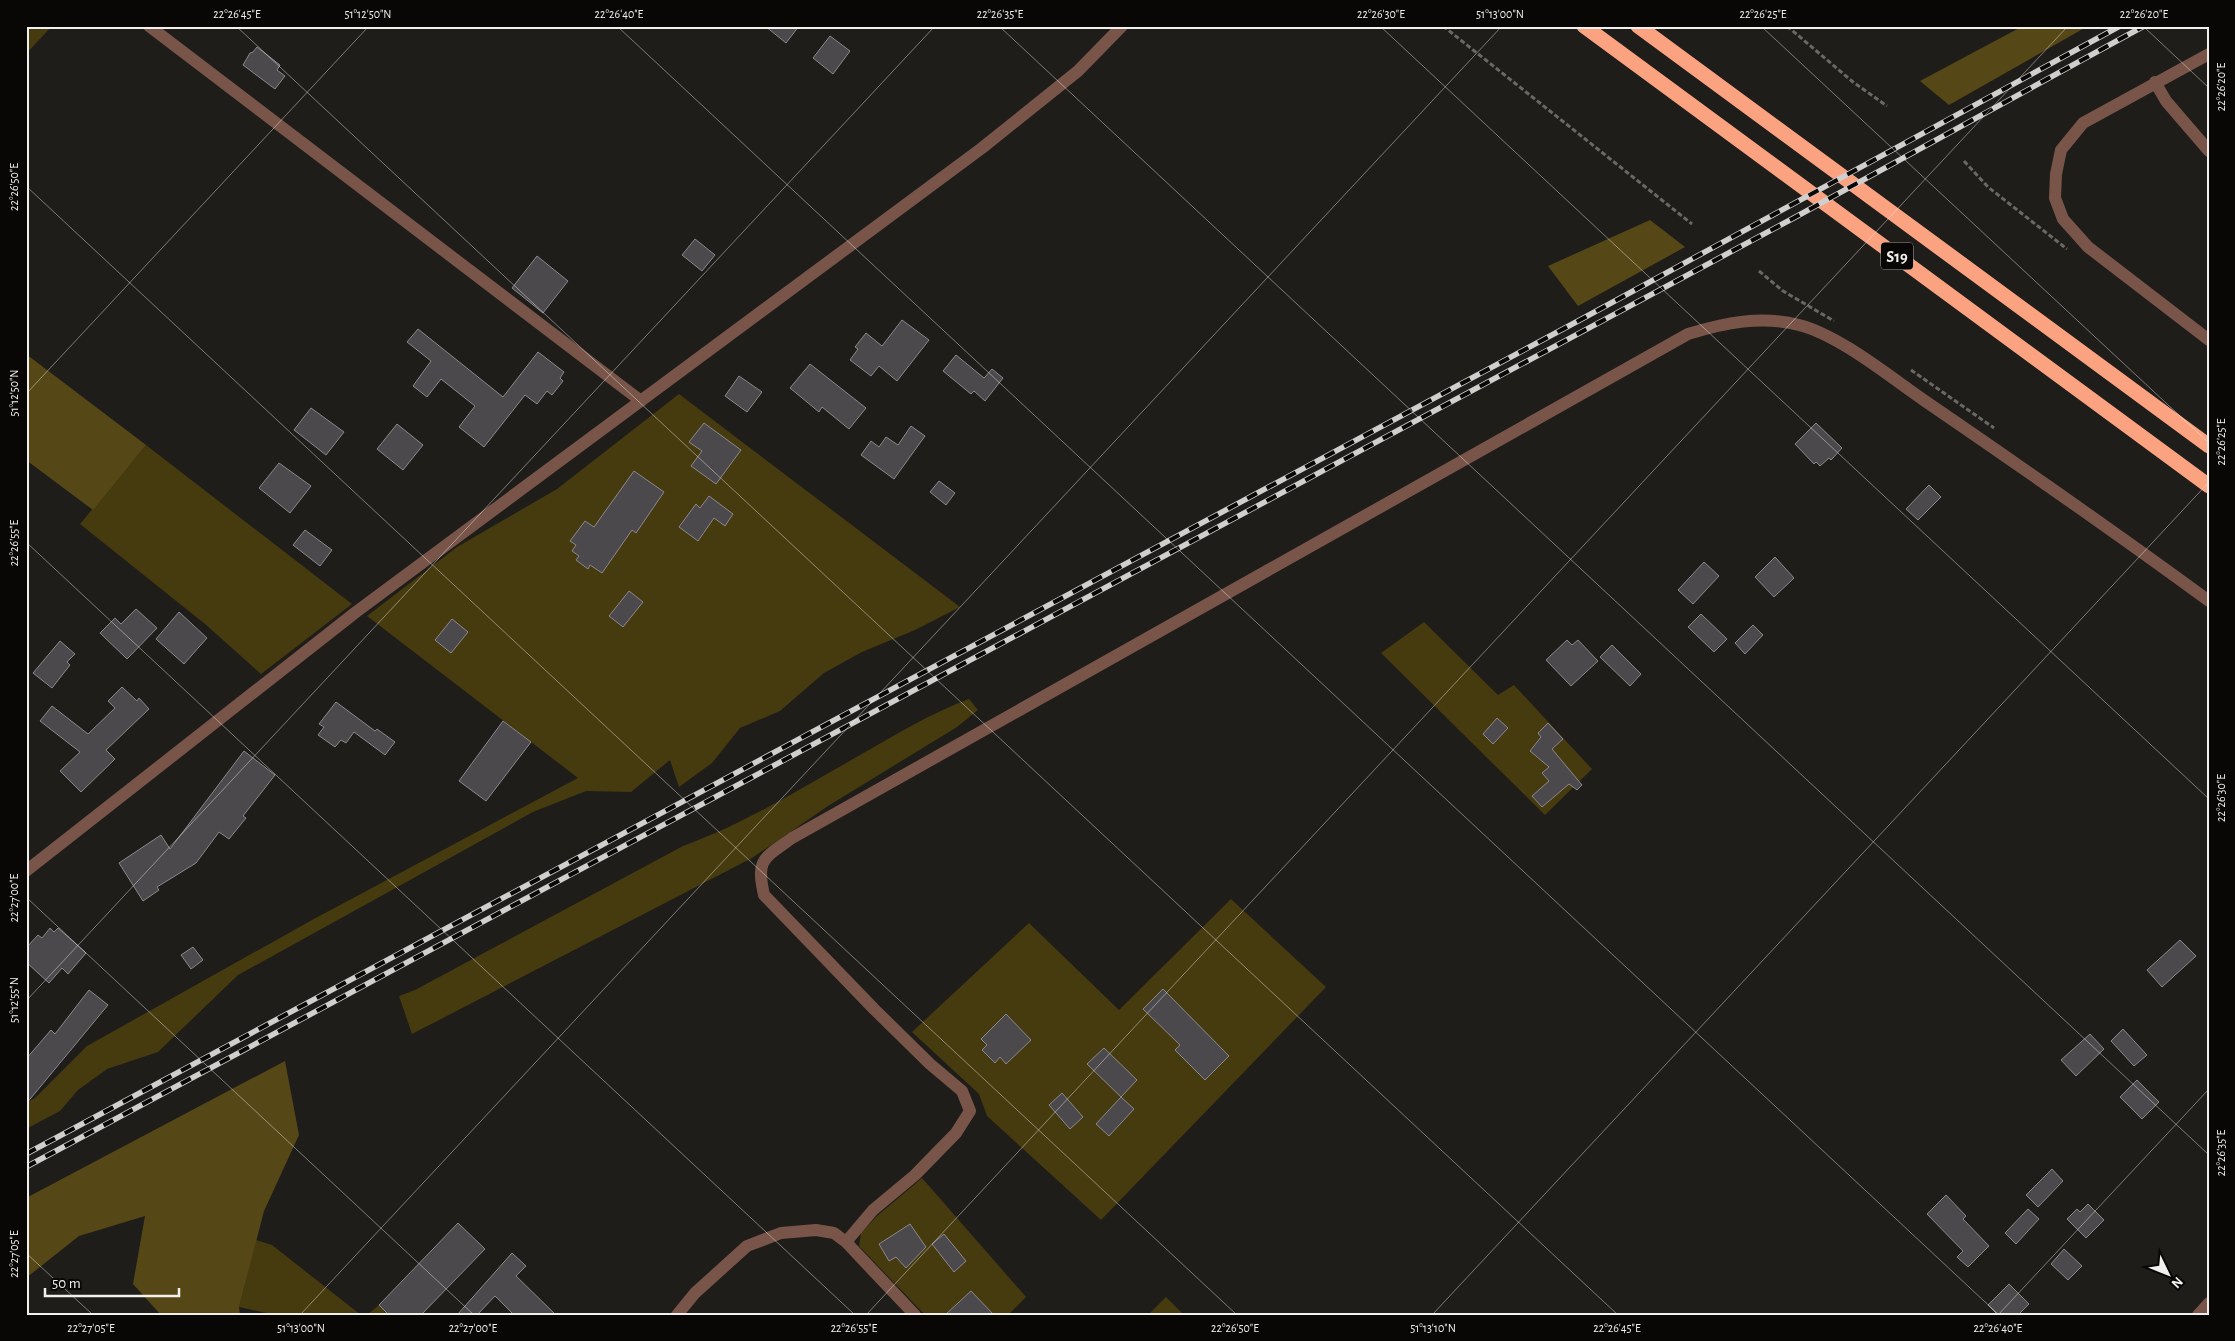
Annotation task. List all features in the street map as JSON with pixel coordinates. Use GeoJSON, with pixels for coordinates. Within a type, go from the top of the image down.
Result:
{"type":"FeatureCollection","features":[{"type":"Feature","properties":{"kind":"highway","name":"S19"},"geometry":{"type":"LineString","coordinates":[[1584,26],[2209,486]]}},
{"type":"Feature","properties":{"kind":"highway","name":"S19"},"geometry":{"type":"LineString","coordinates":[[1638,26],[2209,446]]}},
{"type":"Feature","properties":{"kind":"street"},"geometry":{"type":"LineString","coordinates":[[149,26],[641,401]]}},
{"type":"Feature","properties":{"kind":"street"},"geometry":{"type":"LineString","coordinates":[[26,871],[356,612],[990,142],[1078,71],[1122,26]]}},
{"type":"Feature","properties":{"kind":"street"},"geometry":{"type":"LineString","coordinates":[[2209,54],[2083,123],[2061,150],[2056,174],[2055,198],[2063,218],[2088,247],[2209,340]]}},
{"type":"Feature","properties":{"kind":"street"},"geometry":{"type":"LineString","coordinates":[[2155,82],[2166,101],[2209,151]]}},
{"type":"Feature","properties":{"kind":"street"},"geometry":{"type":"LineString","coordinates":[[846,1242],[873,1210],[915,1175],[956,1133],[970,1111],[962,1091],[930,1064],[874,1009],[764,896],[759,873],[766,856],[792,838],[1688,334],[1743,320],[1762,320],[1800,325],[1840,343],[2015,462],[2209,601]]}},
{"type":"Feature","properties":{"kind":"street"},"geometry":{"type":"LineString","coordinates":[[677,1315],[695,1293],[747,1246],[781,1233],[816,1230],[834,1233],[846,1242],[916,1315]]}},
{"type":"Feature","properties":{"kind":"street"},"geometry":{"type":"LineString","coordinates":[[2198,1315],[2209,1303]]}},
{"type":"Feature","properties":{"kind":"path"},"geometry":{"type":"LineString","coordinates":[[1443,26],[1692,224]]}},
{"type":"Feature","properties":{"kind":"path"},"geometry":{"type":"LineString","coordinates":[[1787,26],[1853,82],[1887,106]]}},
{"type":"Feature","properties":{"kind":"shaded area"},"geometry":{"type":"Polygon","coordinates":[[[26,26],[52,26],[26,54],[26,26]]]}},
{"type":"Feature","properties":{"kind":"shaded area"},"geometry":{"type":"Polygon","coordinates":[[[2023,26],[2088,26],[1949,105],[1920,81],[2023,26]]]}},
{"type":"Feature","properties":{"kind":"shaded area"},"geometry":{"type":"Polygon","coordinates":[[[1650,220],[1685,247],[1578,306],[1548,266],[1650,220]]]}},
{"type":"Feature","properties":{"kind":"shaded area"},"geometry":{"type":"Polygon","coordinates":[[[26,354],[146,445],[93,510],[26,460],[26,354]]]}},
{"type":"Feature","properties":{"kind":"shaded area"},"geometry":{"type":"Polygon","coordinates":[[[679,394],[960,607],[915,630],[862,652],[824,673],[780,711],[740,728],[712,763],[679,787],[670,760],[631,792],[586,791],[533,812],[238,975],[158,1052],[107,1069],[78,1090],[60,1111],[26,1129],[26,1103],[35,1098],[87,1046],[312,920],[578,778],[367,616],[457,547],[557,489],[679,394]]]}},
{"type":"Feature","properties":{"kind":"shaded area"},"geometry":{"type":"Polygon","coordinates":[[[146,445],[352,604],[261,674],[205,624],[80,524],[146,445]]]}},
{"type":"Feature","properties":{"kind":"shaded area"},"geometry":{"type":"Polygon","coordinates":[[[1424,622],[1498,695],[1514,685],[1592,769],[1545,815],[1381,653],[1424,622]]]}},
{"type":"Feature","properties":{"kind":"shaded area"},"geometry":{"type":"Polygon","coordinates":[[[969,699],[978,710],[957,727],[828,806],[752,858],[412,1034],[399,996],[415,990],[683,846],[751,816],[913,725],[969,699]]]}},
{"type":"Feature","properties":{"kind":"shaded area"},"geometry":{"type":"Polygon","coordinates":[[[1231,899],[1326,987],[1101,1220],[987,1116],[979,1094],[912,1032],[1029,923],[1119,1010],[1231,899]]]}},
{"type":"Feature","properties":{"kind":"shaded area"},"geometry":{"type":"Polygon","coordinates":[[[285,1061],[299,1135],[264,1211],[239,1307],[240,1315],[161,1315],[133,1284],[145,1216],[79,1236],[26,1278],[26,1198],[285,1061]]]}},
{"type":"Feature","properties":{"kind":"shaded area"},"geometry":{"type":"Polygon","coordinates":[[[922,1178],[1026,1297],[1008,1315],[925,1315],[859,1246],[861,1233],[877,1216],[922,1178]]]}},
{"type":"Feature","properties":{"kind":"shaded area"},"geometry":{"type":"Polygon","coordinates":[[[256,1240],[272,1245],[361,1315],[275,1315],[239,1307],[256,1240]]]}},
{"type":"Feature","properties":{"kind":"shaded area"},"geometry":{"type":"Polygon","coordinates":[[[1166,1297],[1184,1315],[1148,1315],[1166,1297]]]}},
{"type":"Feature","properties":{"kind":"shaded area"},"geometry":{"type":"Polygon","coordinates":[[[379,1305],[389,1315],[367,1315],[379,1305]]]}},
{"type":"Feature","properties":{"kind":"building"},"geometry":{"type":"Polygon","coordinates":[[[765,26],[799,26],[786,43],[765,26]]]}},
{"type":"Feature","properties":{"kind":"building"},"geometry":{"type":"Polygon","coordinates":[[[830,36],[850,51],[833,74],[813,58],[830,36]]]}},
{"type":"Feature","properties":{"kind":"building"},"geometry":{"type":"Polygon","coordinates":[[[257,47],[280,65],[277,70],[285,76],[275,89],[243,65],[250,53],[257,47]]]}},
{"type":"Feature","properties":{"kind":"building"},"geometry":{"type":"Polygon","coordinates":[[[695,239],[715,255],[702,271],[682,255],[695,239]]]}},
{"type":"Feature","properties":{"kind":"building"},"geometry":{"type":"Polygon","coordinates":[[[537,256],[568,281],[543,313],[512,288],[537,256]]]}},
{"type":"Feature","properties":{"kind":"building"},"geometry":{"type":"Polygon","coordinates":[[[902,320],[929,340],[897,381],[879,366],[871,376],[850,360],[858,349],[855,347],[866,333],[882,346],[902,320]]]}},
{"type":"Feature","properties":{"kind":"building"},"geometry":{"type":"Polygon","coordinates":[[[418,329],[503,397],[538,352],[564,372],[560,378],[563,381],[552,395],[547,391],[537,404],[525,395],[484,447],[459,427],[475,406],[441,379],[427,397],[413,386],[431,361],[407,342],[418,329]]]}},
{"type":"Feature","properties":{"kind":"building"},"geometry":{"type":"Polygon","coordinates":[[[956,355],[984,378],[992,369],[1003,378],[985,401],[974,391],[971,394],[943,371],[956,355]]]}},
{"type":"Feature","properties":{"kind":"building"},"geometry":{"type":"Polygon","coordinates":[[[810,364],[866,408],[849,429],[822,407],[819,412],[790,388],[810,364]]]}},
{"type":"Feature","properties":{"kind":"building"},"geometry":{"type":"Polygon","coordinates":[[[739,376],[762,392],[747,412],[725,396],[739,376]]]}},
{"type":"Feature","properties":{"kind":"building"},"geometry":{"type":"Polygon","coordinates":[[[311,408],[344,432],[326,455],[294,430],[311,408]]]}},
{"type":"Feature","properties":{"kind":"building"},"geometry":{"type":"Polygon","coordinates":[[[704,423],[741,450],[716,484],[691,466],[702,451],[689,442],[704,423]]]}},
{"type":"Feature","properties":{"kind":"building"},"geometry":{"type":"Polygon","coordinates":[[[1816,423],[1842,448],[1831,460],[1829,458],[1820,466],[1816,462],[1814,464],[1795,444],[1816,423]]]}},
{"type":"Feature","properties":{"kind":"building"},"geometry":{"type":"Polygon","coordinates":[[[397,424],[423,445],[403,470],[377,449],[397,424]]]}},
{"type":"Feature","properties":{"kind":"building"},"geometry":{"type":"Polygon","coordinates":[[[911,426],[925,436],[894,479],[861,455],[871,441],[879,447],[886,437],[898,445],[911,426]]]}},
{"type":"Feature","properties":{"kind":"building"},"geometry":{"type":"Polygon","coordinates":[[[279,463],[311,486],[290,513],[259,488],[279,463]]]}},
{"type":"Feature","properties":{"kind":"building"},"geometry":{"type":"Polygon","coordinates":[[[634,471],[664,492],[636,533],[632,530],[602,573],[590,565],[588,569],[576,560],[579,556],[572,551],[576,545],[570,541],[585,521],[594,527],[634,471]]]}},
{"type":"Feature","properties":{"kind":"building"},"geometry":{"type":"Polygon","coordinates":[[[939,481],[955,493],[946,505],[930,492],[939,481]]]}},
{"type":"Feature","properties":{"kind":"building"},"geometry":{"type":"Polygon","coordinates":[[[1929,485],[1941,497],[1918,520],[1906,509],[1929,485]]]}},
{"type":"Feature","properties":{"kind":"building"},"geometry":{"type":"Polygon","coordinates":[[[709,496],[733,514],[725,526],[714,518],[698,541],[679,527],[696,504],[700,508],[709,496]]]}},
{"type":"Feature","properties":{"kind":"building"},"geometry":{"type":"Polygon","coordinates":[[[305,530],[332,550],[320,566],[293,545],[305,530]]]}},
{"type":"Feature","properties":{"kind":"building"},"geometry":{"type":"Polygon","coordinates":[[[1775,557],[1794,578],[1774,597],[1755,577],[1775,557]]]}},
{"type":"Feature","properties":{"kind":"building"},"geometry":{"type":"Polygon","coordinates":[[[1704,562],[1719,576],[1693,604],[1678,590],[1704,562]]]}},
{"type":"Feature","properties":{"kind":"building"},"geometry":{"type":"Polygon","coordinates":[[[629,591],[643,602],[623,627],[609,616],[629,591]]]}},
{"type":"Feature","properties":{"kind":"building"},"geometry":{"type":"Polygon","coordinates":[[[136,609],[157,628],[127,659],[100,633],[115,618],[121,624],[136,609]]]}},
{"type":"Feature","properties":{"kind":"building"},"geometry":{"type":"Polygon","coordinates":[[[179,612],[207,638],[184,664],[156,639],[179,612]]]}},
{"type":"Feature","properties":{"kind":"building"},"geometry":{"type":"Polygon","coordinates":[[[1701,614],[1727,639],[1714,652],[1688,627],[1701,614]]]}},
{"type":"Feature","properties":{"kind":"building"},"geometry":{"type":"Polygon","coordinates":[[[452,619],[468,632],[451,653],[435,640],[452,619]]]}},
{"type":"Feature","properties":{"kind":"building"},"geometry":{"type":"Polygon","coordinates":[[[1753,625],[1763,635],[1745,654],[1735,643],[1753,625]]]}},
{"type":"Feature","properties":{"kind":"building"},"geometry":{"type":"Polygon","coordinates":[[[1567,640],[1572,645],[1578,640],[1598,661],[1571,686],[1546,660],[1567,640]]]}},
{"type":"Feature","properties":{"kind":"building"},"geometry":{"type":"Polygon","coordinates":[[[60,641],[75,654],[67,662],[70,665],[52,688],[33,673],[60,641]]]}},
{"type":"Feature","properties":{"kind":"building"},"geometry":{"type":"Polygon","coordinates":[[[1612,645],[1641,674],[1630,686],[1600,657],[1612,645]]]}},
{"type":"Feature","properties":{"kind":"building"},"geometry":{"type":"Polygon","coordinates":[[[122,687],[137,701],[139,698],[149,709],[106,750],[115,759],[81,792],[60,771],[80,752],[40,721],[52,706],[88,734],[115,708],[108,701],[122,687]]]}},
{"type":"Feature","properties":{"kind":"building"},"geometry":{"type":"Polygon","coordinates":[[[336,702],[375,731],[377,729],[395,742],[385,755],[354,732],[346,743],[341,740],[335,747],[318,735],[324,727],[319,724],[336,702]]]}},
{"type":"Feature","properties":{"kind":"building"},"geometry":{"type":"Polygon","coordinates":[[[1497,718],[1508,728],[1493,744],[1483,734],[1497,718]]]}},
{"type":"Feature","properties":{"kind":"building"},"geometry":{"type":"Polygon","coordinates":[[[503,721],[531,742],[486,801],[459,781],[503,721]]]}},
{"type":"Feature","properties":{"kind":"building"},"geometry":{"type":"Polygon","coordinates":[[[1548,723],[1563,739],[1552,749],[1582,785],[1577,790],[1569,784],[1542,807],[1532,796],[1549,781],[1542,773],[1549,767],[1530,751],[1541,737],[1538,733],[1548,723]]]}},
{"type":"Feature","properties":{"kind":"building"},"geometry":{"type":"Polygon","coordinates":[[[244,751],[275,775],[243,816],[246,818],[229,839],[219,832],[196,863],[157,887],[159,890],[143,901],[119,863],[161,835],[170,849],[244,751]]]}},
{"type":"Feature","properties":{"kind":"building"},"geometry":{"type":"Polygon","coordinates":[[[50,928],[54,932],[58,928],[86,953],[68,974],[62,968],[49,983],[26,962],[26,948],[38,935],[42,938],[50,928]]]}},
{"type":"Feature","properties":{"kind":"building"},"geometry":{"type":"Polygon","coordinates":[[[2180,940],[2196,956],[2162,987],[2147,970],[2180,940]]]}},
{"type":"Feature","properties":{"kind":"building"},"geometry":{"type":"Polygon","coordinates":[[[193,947],[203,960],[191,969],[181,955],[193,947]]]}},
{"type":"Feature","properties":{"kind":"building"},"geometry":{"type":"Polygon","coordinates":[[[1163,989],[1229,1056],[1205,1080],[1175,1050],[1180,1045],[1143,1009],[1163,989]]]}},
{"type":"Feature","properties":{"kind":"building"},"geometry":{"type":"Polygon","coordinates":[[[89,990],[108,1005],[26,1104],[26,1059],[51,1030],[55,1034],[89,990]]]}},
{"type":"Feature","properties":{"kind":"building"},"geometry":{"type":"Polygon","coordinates":[[[1006,1014],[1031,1040],[1006,1064],[1000,1057],[995,1063],[982,1050],[987,1045],[981,1039],[1006,1014]]]}},
{"type":"Feature","properties":{"kind":"building"},"geometry":{"type":"Polygon","coordinates":[[[2123,1029],[2147,1055],[2134,1066],[2111,1041],[2123,1029]]]}},
{"type":"Feature","properties":{"kind":"building"},"geometry":{"type":"Polygon","coordinates":[[[2090,1034],[2104,1049],[2076,1076],[2061,1060],[2090,1034]]]}},
{"type":"Feature","properties":{"kind":"building"},"geometry":{"type":"Polygon","coordinates":[[[1104,1048],[1137,1080],[1121,1097],[1087,1064],[1104,1048]]]}},
{"type":"Feature","properties":{"kind":"building"},"geometry":{"type":"Polygon","coordinates":[[[2137,1080],[2159,1102],[2142,1119],[2120,1097],[2137,1080]]]}},
{"type":"Feature","properties":{"kind":"building"},"geometry":{"type":"Polygon","coordinates":[[[1062,1093],[1083,1117],[1070,1129],[1049,1105],[1062,1093]]]}},
{"type":"Feature","properties":{"kind":"building"},"geometry":{"type":"Polygon","coordinates":[[[1121,1097],[1134,1109],[1109,1136],[1096,1124],[1121,1097]]]}},
{"type":"Feature","properties":{"kind":"building"},"geometry":{"type":"Polygon","coordinates":[[[2052,1169],[2063,1181],[2038,1207],[2026,1195],[2052,1169]]]}},
{"type":"Feature","properties":{"kind":"building"},"geometry":{"type":"Polygon","coordinates":[[[1946,1195],[1966,1216],[1963,1219],[1989,1246],[1968,1267],[1957,1257],[1963,1251],[1927,1214],[1946,1195]]]}},
{"type":"Feature","properties":{"kind":"building"},"geometry":{"type":"Polygon","coordinates":[[[2088,1204],[2104,1220],[2086,1238],[2067,1219],[2077,1209],[2080,1212],[2088,1204]]]}},
{"type":"Feature","properties":{"kind":"building"},"geometry":{"type":"Polygon","coordinates":[[[2028,1209],[2039,1219],[2016,1244],[2005,1233],[2028,1209]]]}},
{"type":"Feature","properties":{"kind":"building"},"geometry":{"type":"Polygon","coordinates":[[[458,1223],[485,1249],[421,1315],[389,1315],[379,1305],[458,1223]]]}},
{"type":"Feature","properties":{"kind":"building"},"geometry":{"type":"Polygon","coordinates":[[[910,1224],[926,1247],[906,1268],[896,1257],[889,1261],[879,1244],[910,1224]]]}},
{"type":"Feature","properties":{"kind":"building"},"geometry":{"type":"Polygon","coordinates":[[[944,1234],[966,1261],[954,1272],[932,1244],[944,1234]]]}},
{"type":"Feature","properties":{"kind":"building"},"geometry":{"type":"Polygon","coordinates":[[[2064,1249],[2082,1266],[2068,1280],[2051,1264],[2064,1249]]]}},
{"type":"Feature","properties":{"kind":"building"},"geometry":{"type":"Polygon","coordinates":[[[512,1253],[526,1266],[516,1276],[556,1315],[514,1315],[495,1296],[477,1315],[457,1315],[512,1253]]]}},
{"type":"Feature","properties":{"kind":"building"},"geometry":{"type":"Polygon","coordinates":[[[2009,1284],[2029,1304],[2018,1315],[1998,1315],[1988,1305],[2009,1284]]]}},
{"type":"Feature","properties":{"kind":"building"},"geometry":{"type":"Polygon","coordinates":[[[971,1291],[994,1315],[945,1315],[971,1291]]]}},
{"type":"Feature","properties":{"kind":"railway"},"geometry":{"type":"LineString","coordinates":[[26,1154],[1578,321],[2120,26]]}},
{"type":"Feature","properties":{"kind":"railway"},"geometry":{"type":"LineString","coordinates":[[26,1167],[1790,220],[2144,26]]}}]}
